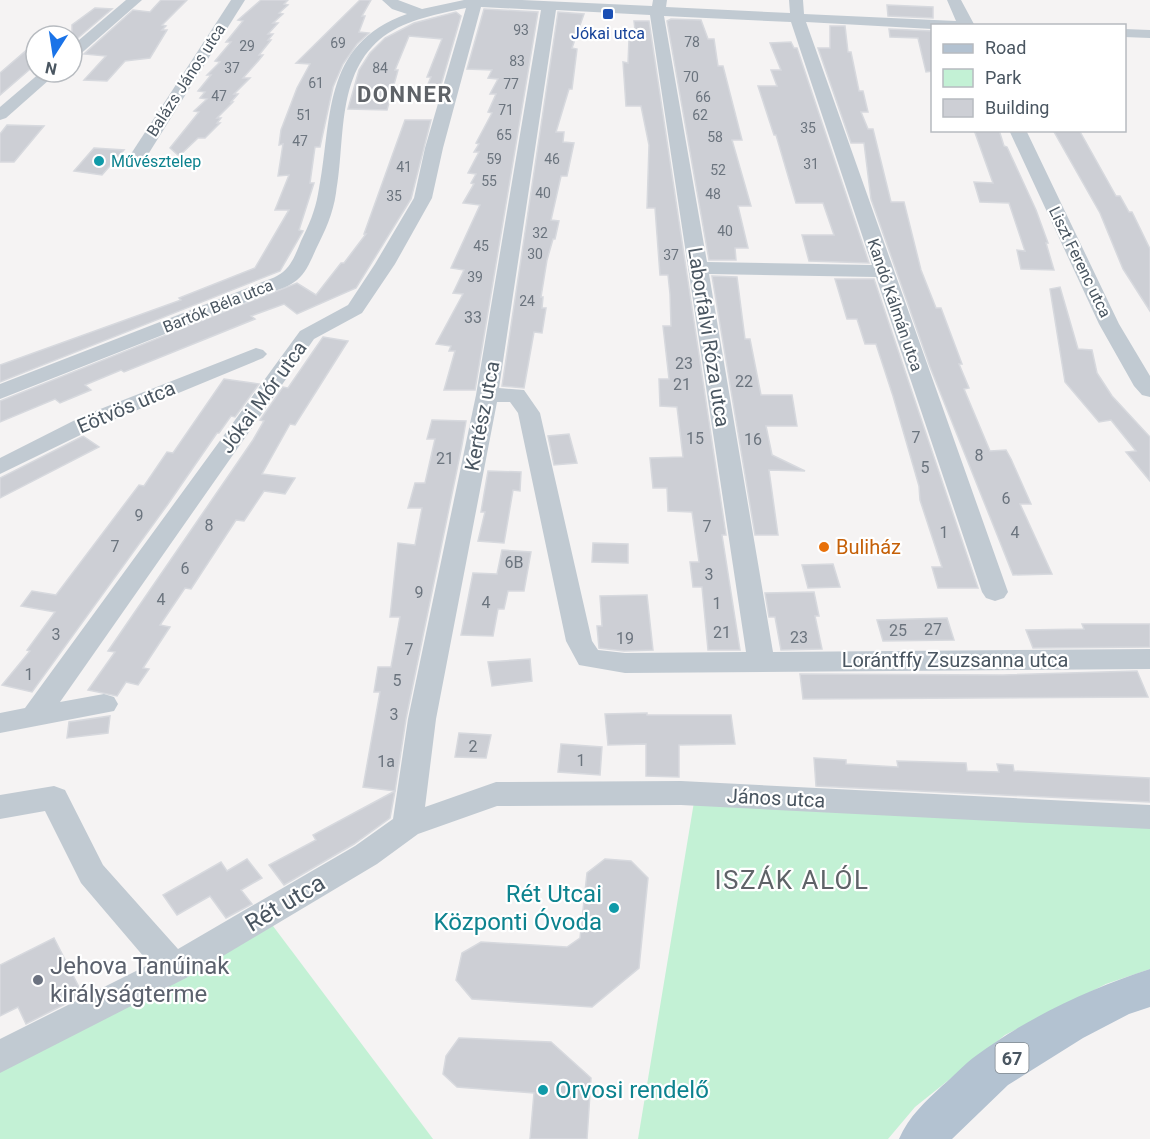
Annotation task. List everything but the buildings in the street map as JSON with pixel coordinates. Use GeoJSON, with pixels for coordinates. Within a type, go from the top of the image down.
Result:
{"type":"FeatureCollection","features":[{"type":"Feature","properties":{"kind":"main road","name":"67"},"geometry":{"type":"LineString","coordinates":[[923,1139],[935,1124],[992,1070],[1067,1024],[1116,999],[1150,988]]}},
{"type":"Feature","properties":{"kind":"street"},"geometry":{"type":"LineString","coordinates":[[84,44],[135,0]]}},
{"type":"Feature","properties":{"kind":"street","name":"Balázs János utca"},"geometry":{"type":"LineString","coordinates":[[136,160],[238,0]]}},
{"type":"Feature","properties":{"kind":"street"},"geometry":{"type":"LineString","coordinates":[[389,0],[397,6],[419,14]]}},
{"type":"Feature","properties":{"kind":"street","name":"Kandó Kálmán utca"},"geometry":{"type":"LineString","coordinates":[[796,0],[797,18],[995,592]]}},
{"type":"Feature","properties":{"kind":"street"},"geometry":{"type":"LineString","coordinates":[[954,0],[966,24]]}},
{"type":"Feature","properties":{"kind":"street","name":"Bartók Béla utca"},"geometry":{"type":"LineString","coordinates":[[0,392],[265,288],[289,276],[303,258],[322,216],[341,90],[351,66],[376,35],[396,22],[419,14],[478,1],[549,6],[658,6],[797,18],[942,24]]}},
{"type":"Feature","properties":{"kind":"street","name":"Jókai Mór utca"},"geometry":{"type":"LineString","coordinates":[[35,716],[307,335],[355,309],[385,264],[423,198],[434,148],[478,1]]}},
{"type":"Feature","properties":{"kind":"street","name":"Kertész utca"},"geometry":{"type":"LineString","coordinates":[[407,825],[422,719],[487,395],[549,6]]}},
{"type":"Feature","properties":{"kind":"street","name":"Laborfalvi Róza utca"},"geometry":{"type":"LineString","coordinates":[[658,6],[761,661]]}},
{"type":"Feature","properties":{"kind":"street"},"geometry":{"type":"LineString","coordinates":[[383,14],[419,14]]}},
{"type":"Feature","properties":{"kind":"street"},"geometry":{"type":"LineString","coordinates":[[1129,33],[1150,34]]}},
{"type":"Feature","properties":{"kind":"street"},"geometry":{"type":"LineString","coordinates":[[1129,33],[1150,44]]}},
{"type":"Feature","properties":{"kind":"street"},"geometry":{"type":"LineString","coordinates":[[0,115],[36,84]]}},
{"type":"Feature","properties":{"kind":"street","name":"Liszt Ferenc utca"},"geometry":{"type":"LineString","coordinates":[[1018,132],[1109,324],[1142,381],[1150,390]]}},
{"type":"Feature","properties":{"kind":"street"},"geometry":{"type":"LineString","coordinates":[[698,268],[883,271]]}},
{"type":"Feature","properties":{"kind":"street","name":"Eötvös utca"},"geometry":{"type":"LineString","coordinates":[[0,467],[93,420],[256,354]]}},
{"type":"Feature","properties":{"kind":"street","name":"Lorántffy Zsuzsanna utca"},"geometry":{"type":"LineString","coordinates":[[487,395],[516,395],[529,413],[579,641],[589,658],[625,663],[1150,659]]}},
{"type":"Feature","properties":{"kind":"street"},"geometry":{"type":"LineString","coordinates":[[0,723],[104,704]]}},
{"type":"Feature","properties":{"kind":"street","name":"János utca"},"geometry":{"type":"LineString","coordinates":[[407,825],[496,794],[681,793],[1150,817]]}},
{"type":"Feature","properties":{"kind":"street"},"geometry":{"type":"LineString","coordinates":[[0,807],[54,798],[92,874],[174,968]]}},
{"type":"Feature","properties":{"kind":"street","name":"Rét utca"},"geometry":{"type":"LineString","coordinates":[[0,1058],[174,968],[328,878],[407,825]]}},
{"type":"Feature","properties":{"kind":"green space"},"geometry":{"type":"Polygon","coordinates":[[[694,802],[1150,823],[1150,969],[1106,984],[1005,1035],[915,1107],[888,1139],[638,1139],[694,802]]]}},
{"type":"Feature","properties":{"kind":"green space"},"geometry":{"type":"Polygon","coordinates":[[[270,922],[433,1139],[0,1139],[0,1063],[270,922]]]}},
{"type":"Feature","properties":{"kind":"place","name":"Jókai utca"},"geometry":{"type":"Point","coordinates":[608,14]}},
{"type":"Feature","properties":{"kind":"place","name":"Művésztelep"},"geometry":{"type":"Point","coordinates":[99,161]}},
{"type":"Feature","properties":{"kind":"place","name":"Buliház"},"geometry":{"type":"Point","coordinates":[824,547]}},
{"type":"Feature","properties":{"kind":"place","name":"Rét Utcai Központi Óvoda"},"geometry":{"type":"Point","coordinates":[614,908]}},
{"type":"Feature","properties":{"kind":"place","name":"Jehova Tanúinak királyságterme"},"geometry":{"type":"Point","coordinates":[38,980]}},
{"type":"Feature","properties":{"kind":"place","name":"Orvosi rendelő"},"geometry":{"type":"Point","coordinates":[543,1090]}},
{"type":"Feature","properties":{"kind":"district","name":"DONNER"},"geometry":{"type":"Point","coordinates":[405,94]}},
{"type":"Feature","properties":{"kind":"district","name":"ISZÁK ALÓL"},"geometry":{"type":"Point","coordinates":[792,880]}}]}
